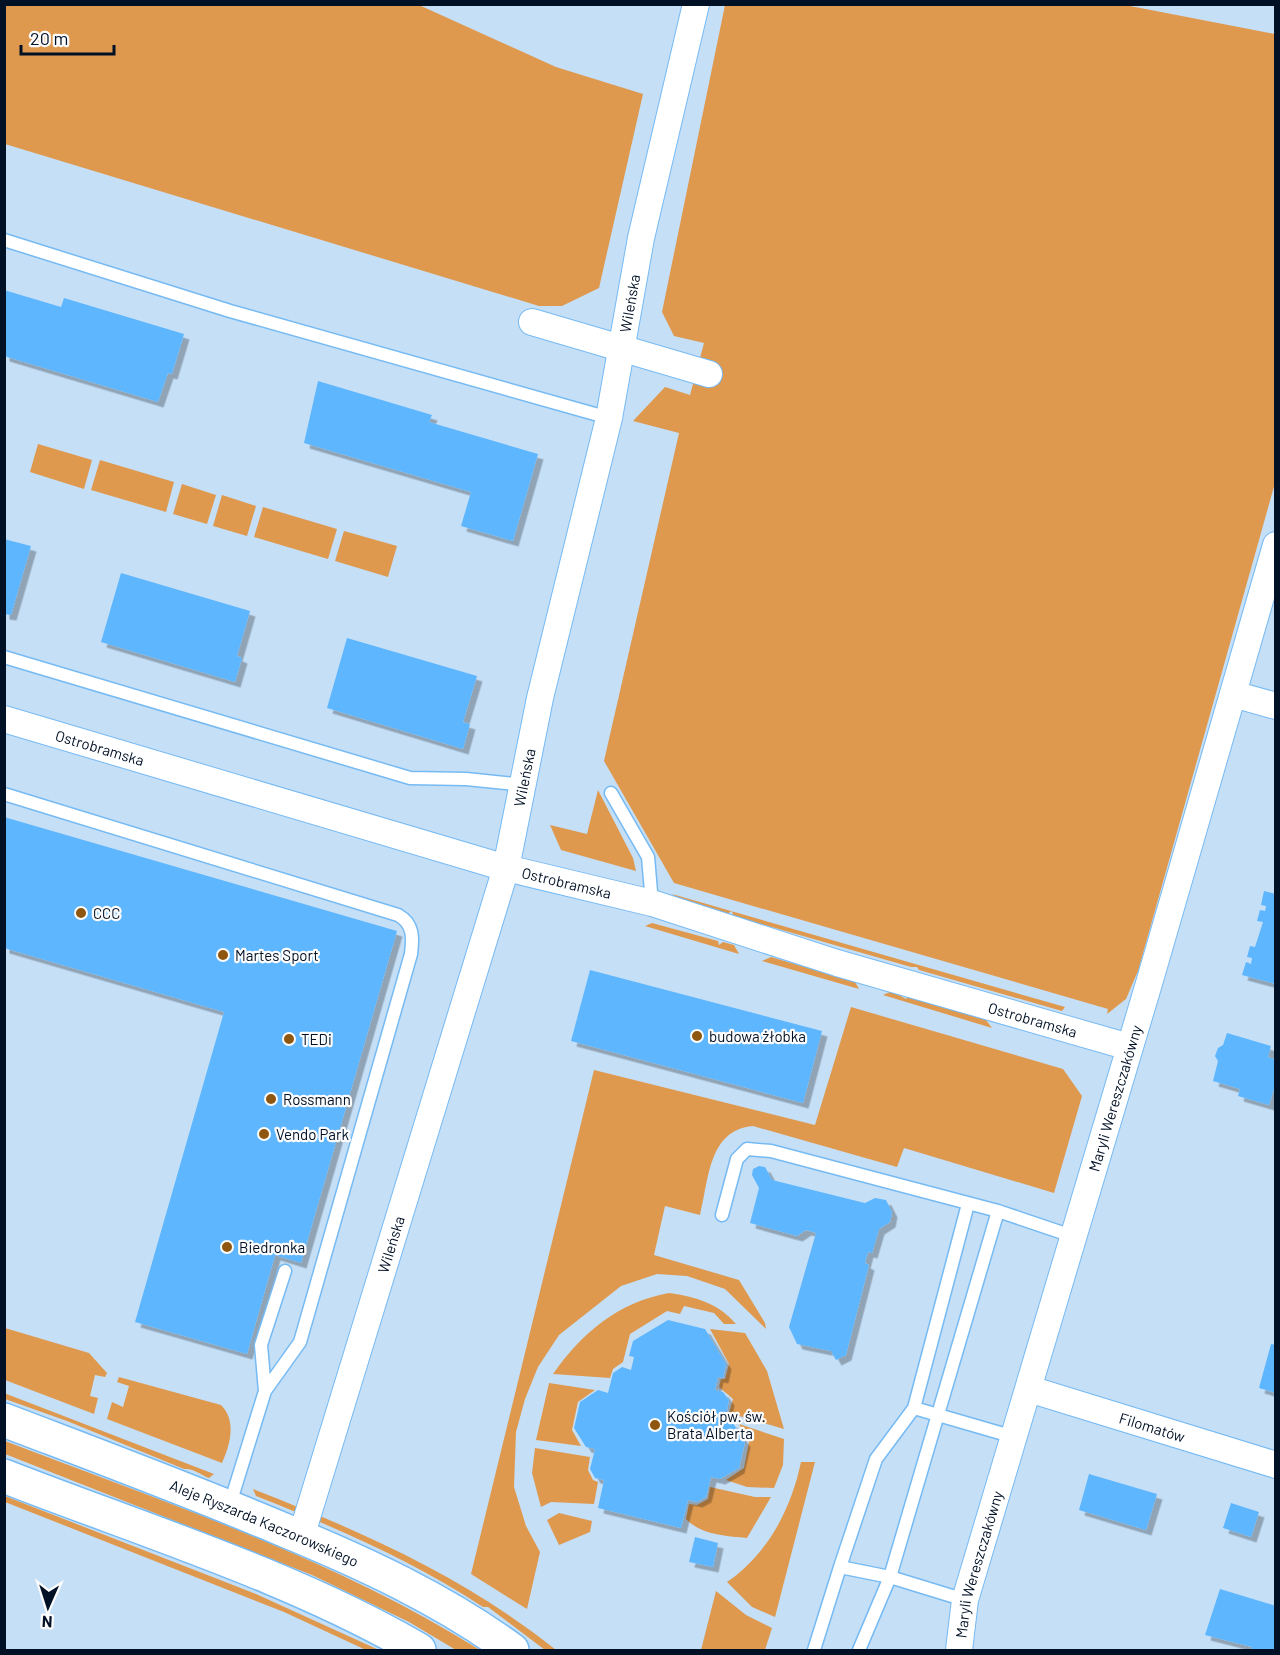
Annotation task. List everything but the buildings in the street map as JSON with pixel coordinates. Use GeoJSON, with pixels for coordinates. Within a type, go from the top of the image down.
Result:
{"type":"FeatureCollection","features":[{"type":"Feature","properties":{"kind":"main road","name":"Aleje Ryszarda Kaczorowskiego"},"geometry":{"type":"LineString","coordinates":[[4,1420],[302,1537],[438,1602],[512,1650]]}},
{"type":"Feature","properties":{"kind":"main road"},"geometry":{"type":"LineString","coordinates":[[4,1476],[284,1584],[353,1615],[420,1650]]}},
{"type":"Feature","properties":{"kind":"street","name":"Wileńska"},"geometry":{"type":"LineString","coordinates":[[302,1537],[506,868],[540,698],[609,418],[641,238],[696,4]]}},
{"type":"Feature","properties":{"kind":"street"},"geometry":{"type":"LineString","coordinates":[[532,322],[621,346],[709,374]]}},
{"type":"Feature","properties":{"kind":"street","name":"Maryli Wereszczakówny"},"geometry":{"type":"LineString","coordinates":[[959,1650],[965,1600],[1029,1389],[1275,545]]}},
{"type":"Feature","properties":{"kind":"street"},"geometry":{"type":"LineString","coordinates":[[1233,694],[1275,706]]}},
{"type":"Feature","properties":{"kind":"street","name":"Ostrobramska"},"geometry":{"type":"LineString","coordinates":[[4,719],[506,868],[652,903],[837,963],[1129,1047]]}},
{"type":"Feature","properties":{"kind":"street","name":"Filomatów"},"geometry":{"type":"LineString","coordinates":[[1029,1389],[1275,1465]]}},
{"type":"Feature","properties":{"kind":"lane"},"geometry":{"type":"LineString","coordinates":[[4,240],[230,311],[609,418]]}},
{"type":"Feature","properties":{"kind":"lane"},"geometry":{"type":"LineString","coordinates":[[4,657],[410,778],[466,778],[524,785]]}},
{"type":"Feature","properties":{"kind":"lane"},"geometry":{"type":"LineString","coordinates":[[611,793],[648,857],[652,903]]}},
{"type":"Feature","properties":{"kind":"lane"},"geometry":{"type":"LineString","coordinates":[[4,794],[398,915],[406,919],[411,928],[411,954],[300,1342],[265,1390],[229,1507]]}},
{"type":"Feature","properties":{"kind":"lane"},"geometry":{"type":"LineString","coordinates":[[722,1215],[737,1158],[747,1149],[771,1151],[998,1211],[1072,1236]]}},
{"type":"Feature","properties":{"kind":"lane"},"geometry":{"type":"LineString","coordinates":[[814,1650],[876,1459],[914,1408],[968,1204]]}},
{"type":"Feature","properties":{"kind":"lane"},"geometry":{"type":"LineString","coordinates":[[859,1650],[890,1577],[998,1211]]}},
{"type":"Feature","properties":{"kind":"lane"},"geometry":{"type":"LineString","coordinates":[[265,1390],[261,1346],[285,1270]]}},
{"type":"Feature","properties":{"kind":"lane"},"geometry":{"type":"LineString","coordinates":[[914,1408],[939,1413],[1014,1437]]}},
{"type":"Feature","properties":{"kind":"lane"},"geometry":{"type":"LineString","coordinates":[[840,1567],[890,1577],[965,1600]]}},
{"type":"Feature","properties":{"kind":"shaded area"},"geometry":{"type":"Polygon","coordinates":[[[4,5],[419,5],[556,67],[643,94],[599,288],[562,306],[539,306],[5,144],[4,5]]]}},
{"type":"Feature","properties":{"kind":"shaded area"},"geometry":{"type":"Polygon","coordinates":[[[725,5],[1125,5],[1275,34],[1275,483],[1138,971],[1126,999],[1107,1014],[1108,1009],[674,883],[604,761],[679,433],[633,421],[665,387],[690,395],[704,343],[674,336],[662,312],[725,5]]]}},
{"type":"Feature","properties":{"kind":"shaded area"},"geometry":{"type":"Polygon","coordinates":[[[38,444],[92,460],[84,489],[30,472],[38,444]]]}},
{"type":"Feature","properties":{"kind":"shaded area"},"geometry":{"type":"Polygon","coordinates":[[[100,460],[174,482],[166,512],[91,490],[100,460]]]}},
{"type":"Feature","properties":{"kind":"shaded area"},"geometry":{"type":"Polygon","coordinates":[[[182,484],[216,495],[207,524],[173,514],[182,484]]]}},
{"type":"Feature","properties":{"kind":"shaded area"},"geometry":{"type":"Polygon","coordinates":[[[222,495],[256,506],[247,536],[213,526],[222,495]]]}},
{"type":"Feature","properties":{"kind":"shaded area"},"geometry":{"type":"Polygon","coordinates":[[[263,507],[337,529],[328,559],[254,537],[263,507]]]}},
{"type":"Feature","properties":{"kind":"shaded area"},"geometry":{"type":"Polygon","coordinates":[[[344,531],[397,546],[388,577],[335,561],[344,531]]]}},
{"type":"Feature","properties":{"kind":"shaded area"},"geometry":{"type":"Polygon","coordinates":[[[598,790],[633,858],[636,871],[561,850],[550,825],[587,834],[598,790]]]}},
{"type":"Feature","properties":{"kind":"shaded area"},"geometry":{"type":"Polygon","coordinates":[[[672,894],[732,911],[727,914],[683,901],[672,894]]]}},
{"type":"Feature","properties":{"kind":"shaded area"},"geometry":{"type":"Polygon","coordinates":[[[732,911],[1065,1007],[1062,1011],[919,970],[917,967],[733,916],[732,911]]]}},
{"type":"Feature","properties":{"kind":"shaded area"},"geometry":{"type":"Polygon","coordinates":[[[652,923],[718,941],[719,945],[723,942],[734,945],[739,954],[645,926],[652,923]]]}},
{"type":"Feature","properties":{"kind":"shaded area"},"geometry":{"type":"Polygon","coordinates":[[[771,957],[855,982],[859,989],[762,961],[771,957]]]}},
{"type":"Feature","properties":{"kind":"shaded area"},"geometry":{"type":"Polygon","coordinates":[[[892,991],[906,999],[908,997],[986,1020],[992,1028],[883,995],[892,991]]]}},
{"type":"Feature","properties":{"kind":"shaded area"},"geometry":{"type":"Polygon","coordinates":[[[851,1007],[1063,1069],[1082,1096],[1054,1193],[904,1148],[897,1167],[753,1126],[738,1130],[727,1137],[713,1159],[700,1215],[665,1206],[654,1255],[739,1280],[765,1323],[766,1329],[725,1289],[687,1276],[657,1274],[621,1286],[559,1335],[538,1367],[525,1399],[516,1432],[514,1487],[526,1526],[540,1552],[527,1609],[471,1574],[594,1070],[815,1125],[851,1007]]]}},
{"type":"Feature","properties":{"kind":"shaded area"},"geometry":{"type":"Polygon","coordinates":[[[669,1293],[706,1302],[722,1311],[736,1324],[724,1324],[714,1313],[684,1306],[680,1314],[667,1311],[630,1334],[623,1362],[613,1369],[610,1378],[553,1374],[576,1345],[603,1322],[633,1304],[669,1293]]]}},
{"type":"Feature","properties":{"kind":"shaded area"},"geometry":{"type":"Polygon","coordinates":[[[5,1328],[89,1353],[107,1373],[105,1377],[95,1375],[90,1396],[98,1398],[94,1414],[5,1380],[5,1328]]]}},
{"type":"Feature","properties":{"kind":"shaded area"},"geometry":{"type":"Polygon","coordinates":[[[710,1329],[745,1333],[767,1371],[784,1429],[729,1413],[733,1399],[719,1387],[721,1379],[725,1379],[729,1364],[710,1329]]]}},
{"type":"Feature","properties":{"kind":"shaded area"},"geometry":{"type":"Polygon","coordinates":[[[119,1377],[221,1405],[229,1418],[231,1433],[222,1463],[107,1419],[112,1402],[123,1407],[129,1386],[117,1382],[119,1377]]]}},
{"type":"Feature","properties":{"kind":"shaded area"},"geometry":{"type":"Polygon","coordinates":[[[549,1383],[595,1390],[578,1402],[572,1430],[581,1446],[536,1440],[549,1383]]]}},
{"type":"Feature","properties":{"kind":"shaded area"},"geometry":{"type":"Polygon","coordinates":[[[4,1393],[214,1474],[209,1478],[184,1469],[67,1421],[5,1399],[4,1393]]]}},
{"type":"Feature","properties":{"kind":"shaded area"},"geometry":{"type":"Polygon","coordinates":[[[739,1424],[784,1439],[783,1465],[774,1488],[747,1487],[726,1480],[744,1468],[749,1442],[739,1424]]]}},
{"type":"Feature","properties":{"kind":"shaded area"},"geometry":{"type":"Polygon","coordinates":[[[5,1441],[188,1510],[308,1560],[367,1587],[480,1650],[456,1650],[409,1622],[312,1575],[5,1454],[5,1441]]]}},
{"type":"Feature","properties":{"kind":"shaded area"},"geometry":{"type":"Polygon","coordinates":[[[535,1448],[590,1457],[588,1470],[593,1480],[598,1482],[594,1504],[551,1502],[541,1507],[532,1473],[535,1448]]]}},
{"type":"Feature","properties":{"kind":"shaded area"},"geometry":{"type":"Polygon","coordinates":[[[801,1462],[815,1462],[775,1617],[752,1607],[727,1582],[742,1571],[776,1529],[791,1497],[801,1462]]]}},
{"type":"Feature","properties":{"kind":"shaded area"},"geometry":{"type":"Polygon","coordinates":[[[710,1487],[755,1497],[771,1497],[747,1538],[706,1532],[686,1519],[689,1504],[697,1505],[708,1499],[710,1487]]]}},
{"type":"Feature","properties":{"kind":"shaded area"},"geometry":{"type":"Polygon","coordinates":[[[253,1489],[372,1539],[449,1578],[521,1624],[556,1650],[545,1650],[488,1607],[483,1607],[400,1559],[344,1532],[256,1496],[253,1489]]]}},
{"type":"Feature","properties":{"kind":"shaded area"},"geometry":{"type":"Polygon","coordinates":[[[5,1496],[256,1594],[379,1650],[366,1650],[284,1612],[5,1502],[5,1496]]]}},
{"type":"Feature","properties":{"kind":"shaded area"},"geometry":{"type":"Polygon","coordinates":[[[559,1513],[592,1521],[590,1532],[559,1545],[547,1520],[559,1513]]]}},
{"type":"Feature","properties":{"kind":"shaded area"},"geometry":{"type":"Polygon","coordinates":[[[716,1591],[746,1615],[772,1628],[765,1650],[701,1650],[716,1591]]]}},
{"type":"Feature","properties":{"kind":"place","name":"CCC"},"geometry":{"type":"Point","coordinates":[81,913]}},
{"type":"Feature","properties":{"kind":"place","name":"Martes Sport"},"geometry":{"type":"Point","coordinates":[223,955]}},
{"type":"Feature","properties":{"kind":"place","name":"budowa żłobka"},"geometry":{"type":"Point","coordinates":[697,1036]}},
{"type":"Feature","properties":{"kind":"place","name":"TEDi"},"geometry":{"type":"Point","coordinates":[289,1039]}},
{"type":"Feature","properties":{"kind":"place","name":"Rossmann"},"geometry":{"type":"Point","coordinates":[271,1099]}},
{"type":"Feature","properties":{"kind":"place","name":"Vendo Park"},"geometry":{"type":"Point","coordinates":[264,1134]}},
{"type":"Feature","properties":{"kind":"place","name":"Biedronka"},"geometry":{"type":"Point","coordinates":[227,1247]}},
{"type":"Feature","properties":{"kind":"place","name":"Kościół pw. św. Brata Alberta"},"geometry":{"type":"Point","coordinates":[655,1425]}}]}
